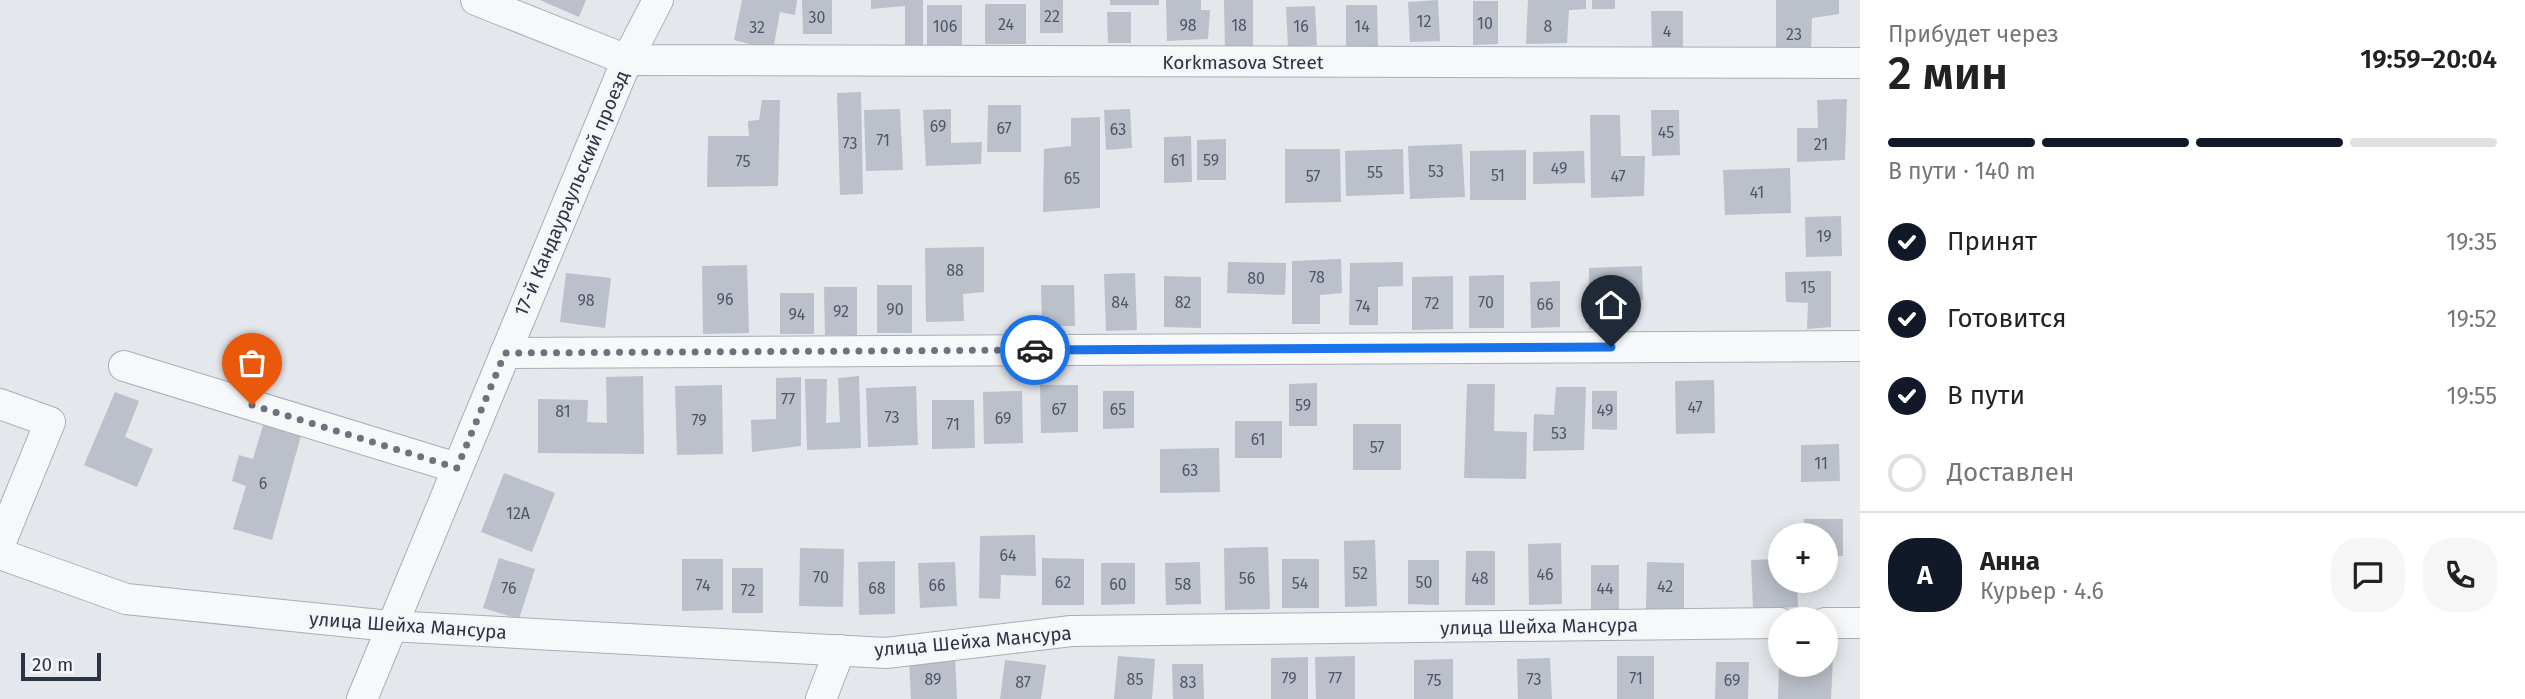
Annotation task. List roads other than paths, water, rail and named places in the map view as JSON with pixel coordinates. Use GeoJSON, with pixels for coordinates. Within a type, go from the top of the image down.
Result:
{"type":"FeatureCollection","features":[{"type":"Feature","properties":{"kind":"street"},"geometry":{"type":"LineString","coordinates":[[476,0],[627,60]]}},
{"type":"Feature","properties":{"kind":"street","name":"17-й Кандаураульский проезд"},"geometry":{"type":"LineString","coordinates":[[362,699],[390,626],[627,60],[658,0]]}},
{"type":"Feature","properties":{"kind":"street","name":"Korkmasova Street"},"geometry":{"type":"LineString","coordinates":[[627,60],[1860,63]]}},
{"type":"Feature","properties":{"kind":"street"},"geometry":{"type":"LineString","coordinates":[[505,353],[1860,346]]}},
{"type":"Feature","properties":{"kind":"street"},"geometry":{"type":"LineString","coordinates":[[124,366],[457,468]]}},
{"type":"Feature","properties":{"kind":"street"},"geometry":{"type":"LineString","coordinates":[[0,404],[50,422],[0,544]]}},
{"type":"Feature","properties":{"kind":"street","name":"улица Шейха Мансура"},"geometry":{"type":"LineString","coordinates":[[0,554],[126,599],[390,626],[886,653],[1070,631],[1768,623]]}},
{"type":"Feature","properties":{"kind":"street"},"geometry":{"type":"LineString","coordinates":[[1838,623],[1860,622]]}},
{"type":"Feature","properties":{"kind":"street"},"geometry":{"type":"LineString","coordinates":[[821,699],[840,650]]}}]}
